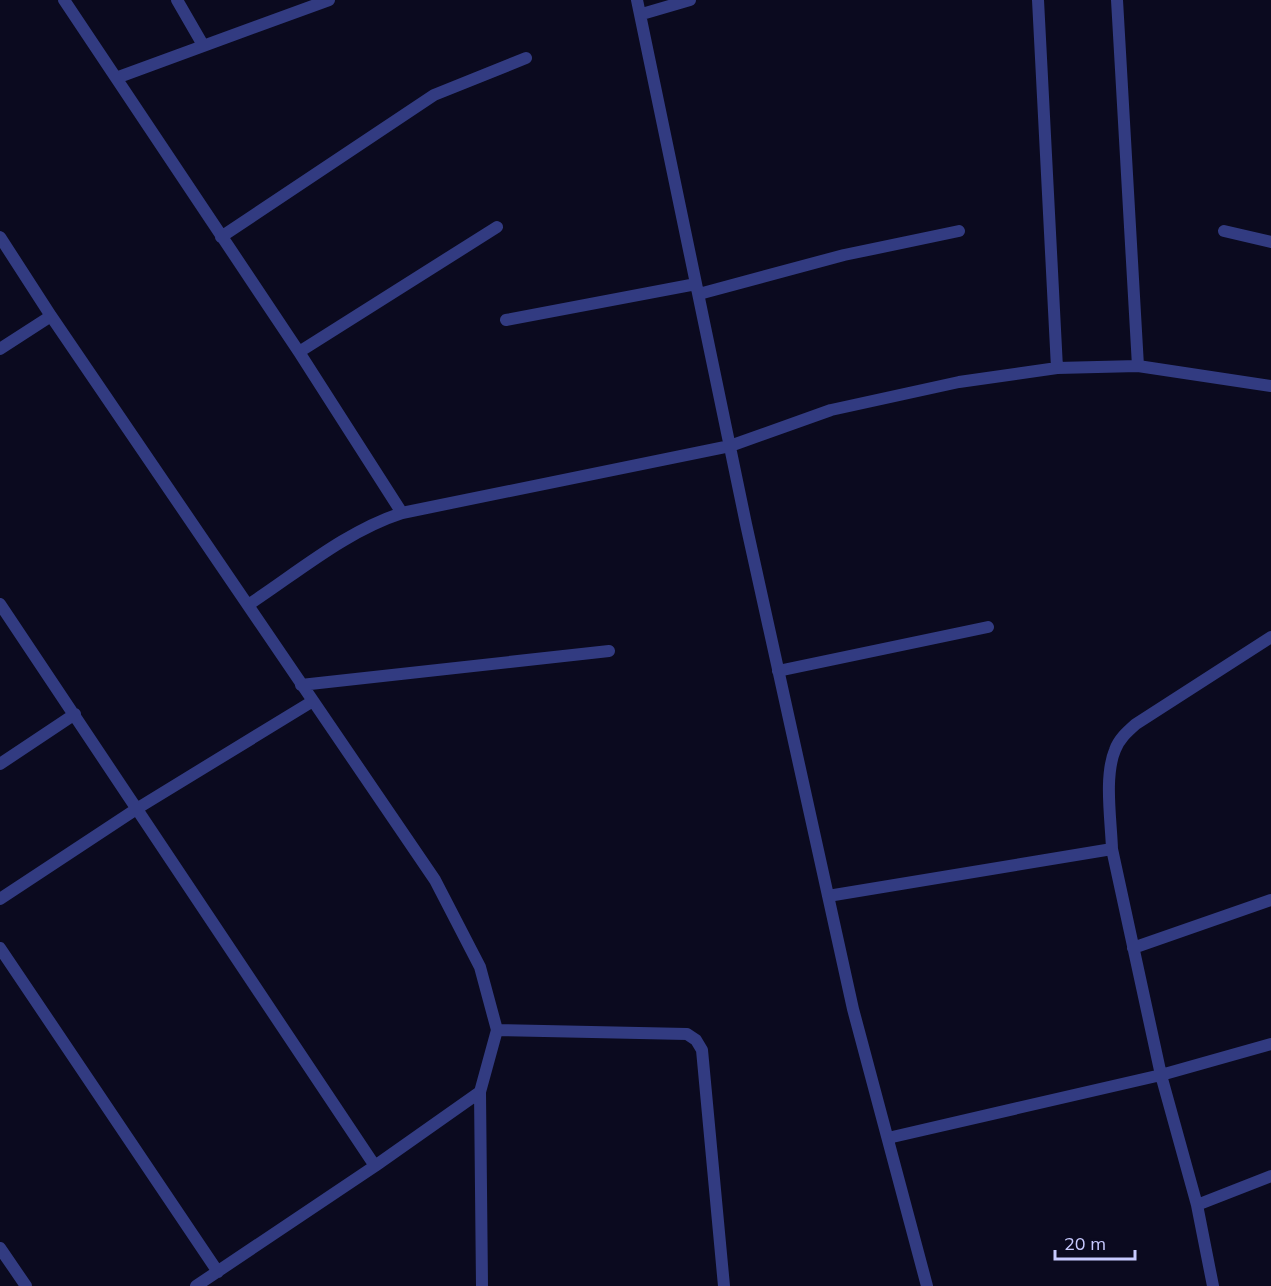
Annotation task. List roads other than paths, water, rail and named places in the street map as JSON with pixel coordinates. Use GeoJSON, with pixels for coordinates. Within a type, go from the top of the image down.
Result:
{"type":"FeatureCollection","features":[{"type":"Feature","properties":{"kind":"street"},"geometry":{"type":"LineString","coordinates":[[64,0],[299,352],[402,513]]}},
{"type":"Feature","properties":{"kind":"street"},"geometry":{"type":"LineString","coordinates":[[177,0],[203,45]]}},
{"type":"Feature","properties":{"kind":"street"},"geometry":{"type":"LineString","coordinates":[[116,78],[329,0]]}},
{"type":"Feature","properties":{"kind":"street"},"geometry":{"type":"LineString","coordinates":[[637,0],[642,14],[778,671],[853,1009],[927,1286]]}},
{"type":"Feature","properties":{"kind":"street"},"geometry":{"type":"LineString","coordinates":[[642,14],[690,0]]}},
{"type":"Feature","properties":{"kind":"street"},"geometry":{"type":"LineString","coordinates":[[1038,0],[1057,368]]}},
{"type":"Feature","properties":{"kind":"street"},"geometry":{"type":"LineString","coordinates":[[1117,0],[1137,366]]}},
{"type":"Feature","properties":{"kind":"street"},"geometry":{"type":"LineString","coordinates":[[221,237],[434,95],[526,58]]}},
{"type":"Feature","properties":{"kind":"street"},"geometry":{"type":"LineString","coordinates":[[299,352],[497,227]]}},
{"type":"Feature","properties":{"kind":"street"},"geometry":{"type":"LineString","coordinates":[[506,320],[698,289],[959,231]]}},
{"type":"Feature","properties":{"kind":"street"},"geometry":{"type":"LineString","coordinates":[[1224,231],[1271,242]]}},
{"type":"Feature","properties":{"kind":"street"},"geometry":{"type":"LineString","coordinates":[[0,237],[435,880],[480,967],[497,1030],[480,1092],[482,1286]]}},
{"type":"Feature","properties":{"kind":"street"},"geometry":{"type":"LineString","coordinates":[[0,349],[51,315]]}},
{"type":"Feature","properties":{"kind":"street"},"geometry":{"type":"LineString","coordinates":[[248,605],[353,536],[380,520],[402,513],[730,446],[831,410],[959,382],[1057,368],[1137,366],[1271,386]]}},
{"type":"Feature","properties":{"kind":"street"},"geometry":{"type":"LineString","coordinates":[[0,604],[375,1166]]}},
{"type":"Feature","properties":{"kind":"street"},"geometry":{"type":"LineString","coordinates":[[778,671],[988,627]]}},
{"type":"Feature","properties":{"kind":"street"},"geometry":{"type":"LineString","coordinates":[[1213,1286],[1197,1204],[1161,1076],[1112,849],[1109,793],[1114,751],[1121,738],[1136,724],[1271,638]]}},
{"type":"Feature","properties":{"kind":"street"},"geometry":{"type":"LineString","coordinates":[[301,685],[609,651]]}},
{"type":"Feature","properties":{"kind":"street"},"geometry":{"type":"LineString","coordinates":[[0,899],[138,808],[312,701]]}},
{"type":"Feature","properties":{"kind":"street"},"geometry":{"type":"LineString","coordinates":[[0,764],[75,714]]}},
{"type":"Feature","properties":{"kind":"street"},"geometry":{"type":"LineString","coordinates":[[828,896],[1112,849]]}},
{"type":"Feature","properties":{"kind":"street"},"geometry":{"type":"LineString","coordinates":[[1133,948],[1271,900]]}},
{"type":"Feature","properties":{"kind":"street"},"geometry":{"type":"LineString","coordinates":[[0,948],[218,1272]]}},
{"type":"Feature","properties":{"kind":"street"},"geometry":{"type":"LineString","coordinates":[[497,1030],[687,1034],[696,1040],[702,1050],[724,1286]]}},
{"type":"Feature","properties":{"kind":"street"},"geometry":{"type":"LineString","coordinates":[[888,1138],[1161,1076],[1271,1044]]}},
{"type":"Feature","properties":{"kind":"street"},"geometry":{"type":"LineString","coordinates":[[196,1286],[375,1166],[480,1092]]}},
{"type":"Feature","properties":{"kind":"street"},"geometry":{"type":"LineString","coordinates":[[1197,1204],[1271,1176]]}},
{"type":"Feature","properties":{"kind":"street"},"geometry":{"type":"LineString","coordinates":[[0,1248],[26,1286]]}}]}
